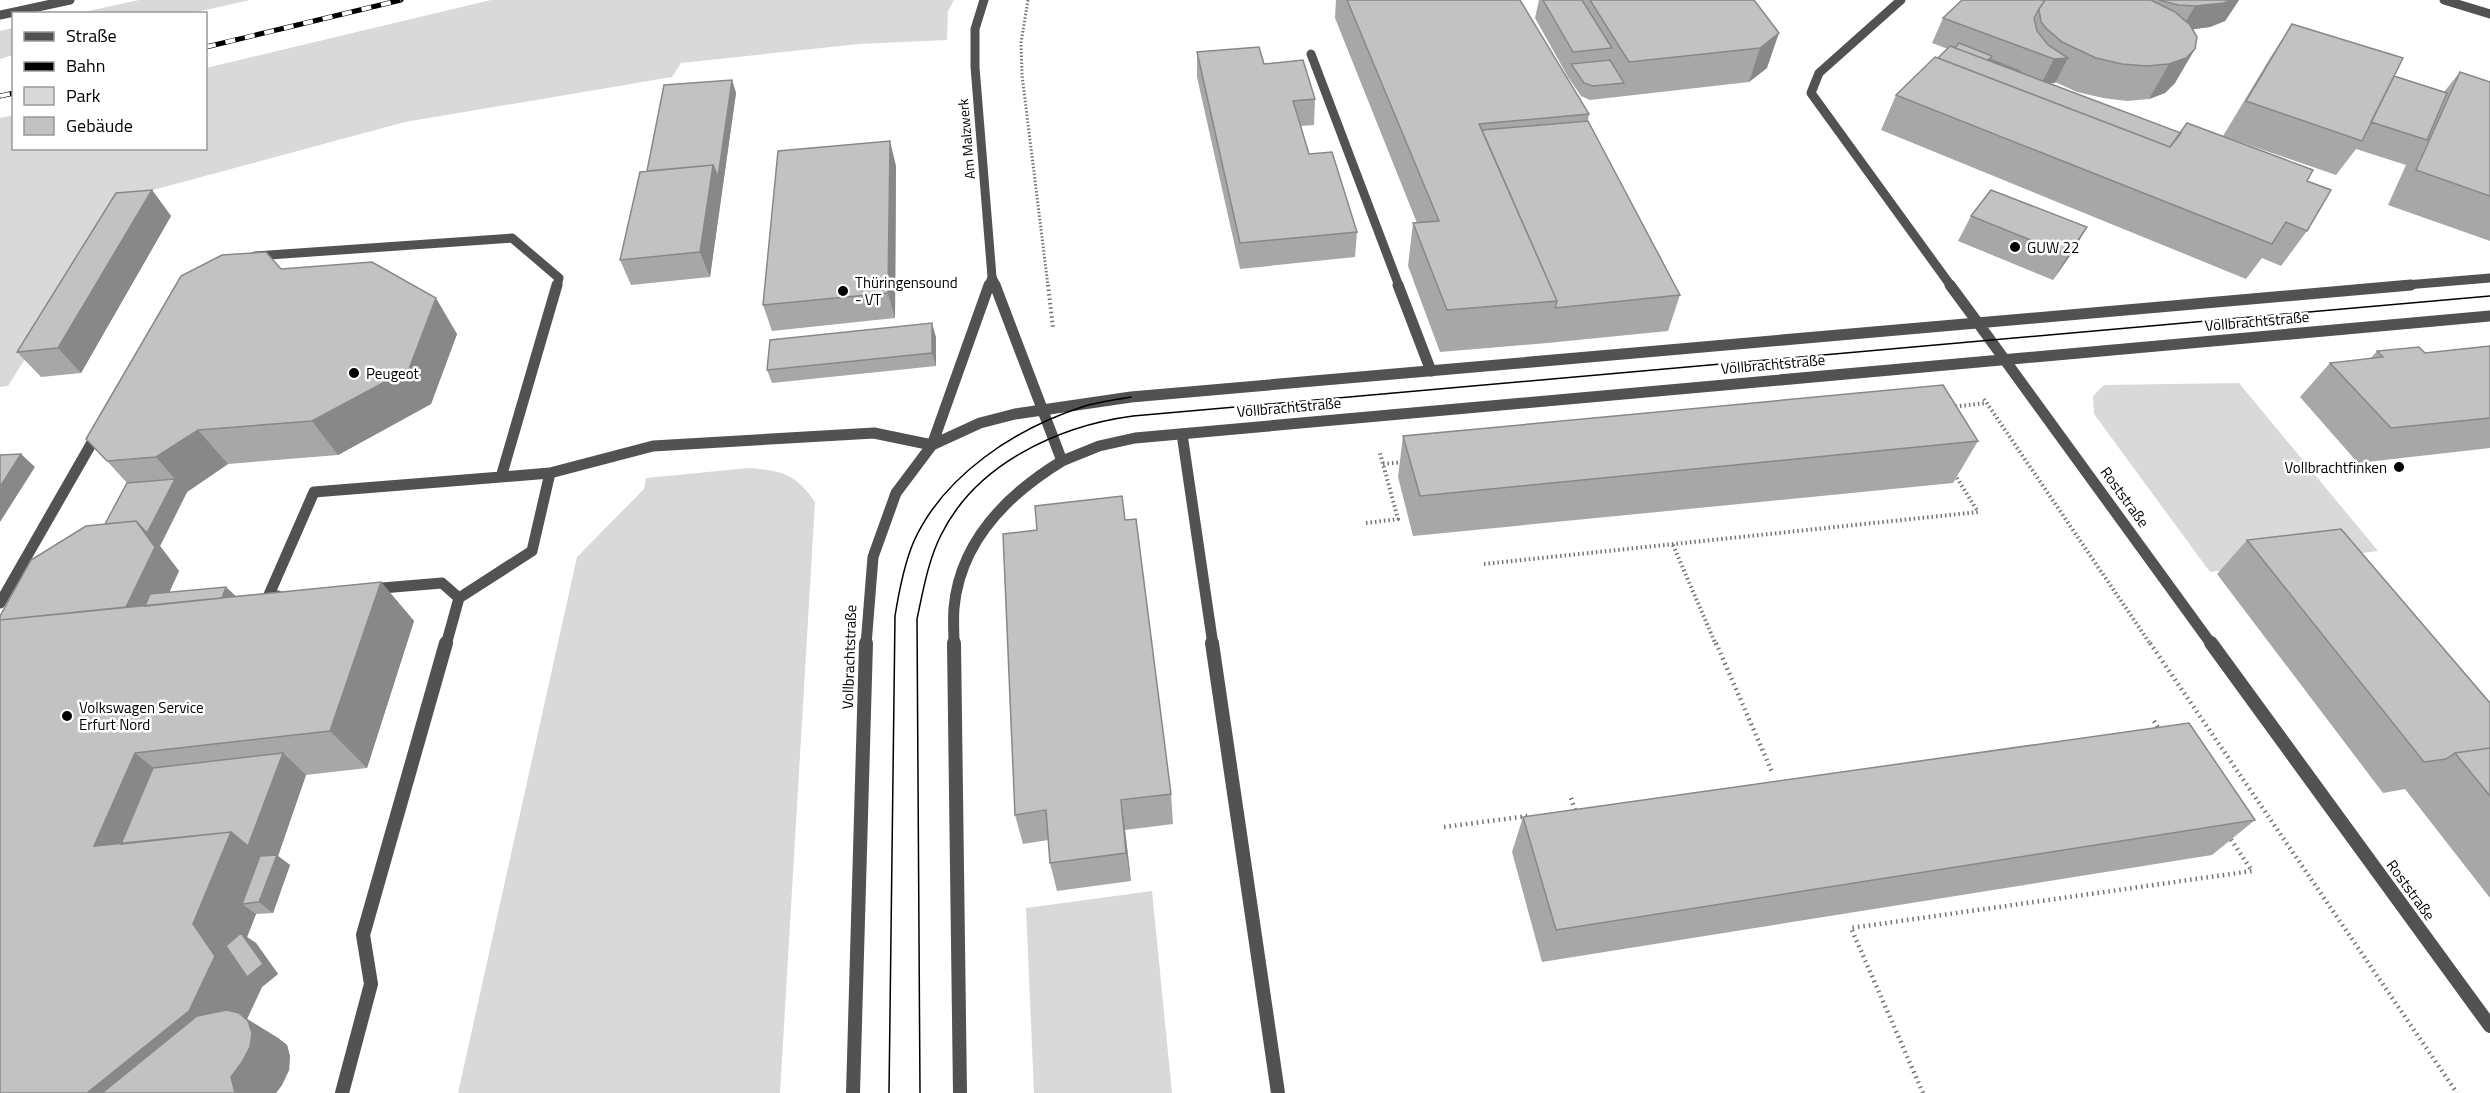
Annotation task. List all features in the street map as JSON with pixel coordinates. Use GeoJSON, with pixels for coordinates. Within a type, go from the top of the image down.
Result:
{"type":"FeatureCollection","features":[{"type":"Feature","properties":{"kind":"street"},"geometry":{"type":"LineString","coordinates":[[14,12],[70,0]]}},
{"type":"Feature","properties":{"kind":"street","name":"Am Malzwerk"},"geometry":{"type":"LineString","coordinates":[[984,0],[975,29],[975,67],[992,278],[1044,414]]}},
{"type":"Feature","properties":{"kind":"street","name":"Roststraße"},"geometry":{"type":"LineString","coordinates":[[1901,0],[1820,74],[1812,93],[2490,1026]]}},
{"type":"Feature","properties":{"kind":"street"},"geometry":{"type":"LineString","coordinates":[[2444,0],[2490,14]]}},
{"type":"Feature","properties":{"kind":"street"},"geometry":{"type":"LineString","coordinates":[[1311,54],[1431,371]]}},
{"type":"Feature","properties":{"kind":"street"},"geometry":{"type":"LineString","coordinates":[[239,257],[512,238],[559,278],[501,477]]}},
{"type":"Feature","properties":{"kind":"street","name":"Am Malzwerk"},"geometry":{"type":"LineString","coordinates":[[932,444],[992,278]]}},
{"type":"Feature","properties":{"kind":"street"},"geometry":{"type":"LineString","coordinates":[[291,595],[268,597],[314,492],[550,473],[653,446],[874,433],[932,444],[980,423],[1044,414],[1131,397],[2490,279]]}},
{"type":"Feature","properties":{"kind":"street","name":"Vollbrachtstraße"},"geometry":{"type":"LineString","coordinates":[[960,1093],[954,608],[964,565],[980,532],[1007,502],[1035,477],[1062,461],[1099,446],[1135,438],[2490,316]]}},
{"type":"Feature","properties":{"kind":"street"},"geometry":{"type":"LineString","coordinates":[[1044,414],[1062,461]]}},
{"type":"Feature","properties":{"kind":"street"},"geometry":{"type":"LineString","coordinates":[[0,603],[105,419]]}},
{"type":"Feature","properties":{"kind":"street"},"geometry":{"type":"LineString","coordinates":[[1182,434],[1278,1093]]}},
{"type":"Feature","properties":{"kind":"street","name":"Vollbrachtstraße"},"geometry":{"type":"LineString","coordinates":[[854,1093],[867,614],[873,557],[896,493],[932,444]]}},
{"type":"Feature","properties":{"kind":"street"},"geometry":{"type":"LineString","coordinates":[[342,1093],[371,984],[363,935],[459,598],[532,551],[550,473]]}},
{"type":"Feature","properties":{"kind":"street"},"geometry":{"type":"LineString","coordinates":[[361,590],[442,583],[459,598]]}},
{"type":"Feature","properties":{"kind":"path"},"geometry":{"type":"LineString","coordinates":[[1028,0],[1021,43],[1022,75],[1054,329]]}},
{"type":"Feature","properties":{"kind":"path"},"geometry":{"type":"LineString","coordinates":[[1960,364],[2457,1093]]}},
{"type":"Feature","properties":{"kind":"path"},"geometry":{"type":"LineString","coordinates":[[1940,408],[1986,403]]}},
{"type":"Feature","properties":{"kind":"path"},"geometry":{"type":"LineString","coordinates":[[1383,464],[1407,462]]}},
{"type":"Feature","properties":{"kind":"path"},"geometry":{"type":"LineString","coordinates":[[1484,564],[1978,512],[1953,472]]}},
{"type":"Feature","properties":{"kind":"path"},"geometry":{"type":"LineString","coordinates":[[1366,523],[1398,519],[1388,484]]}},
{"type":"Feature","properties":{"kind":"path"},"geometry":{"type":"LineString","coordinates":[[1673,545],[1772,772]]}},
{"type":"Feature","properties":{"kind":"path"},"geometry":{"type":"LineString","coordinates":[[2154,722],[2167,741]]}},
{"type":"Feature","properties":{"kind":"path"},"geometry":{"type":"LineString","coordinates":[[1565,812],[1575,810],[1571,798]]}},
{"type":"Feature","properties":{"kind":"path"},"geometry":{"type":"LineString","coordinates":[[1444,827],[1534,815]]}},
{"type":"Feature","properties":{"kind":"path"},"geometry":{"type":"LineString","coordinates":[[1923,1093],[1851,928],[2252,871],[2226,831]]}},
{"type":"Feature","properties":{"kind":"green space"},"geometry":{"type":"Polygon","coordinates":[[[139,0],[250,0],[196,12],[84,12],[139,0]]]}},
{"type":"Feature","properties":{"kind":"green space"},"geometry":{"type":"Polygon","coordinates":[[[491,0],[954,0],[948,11],[947,40],[859,44],[681,63],[672,77],[405,122],[127,197],[8,386],[0,387],[0,118],[12,115],[12,150],[207,150],[207,68],[491,0]]]}},
{"type":"Feature","properties":{"kind":"green space"},"geometry":{"type":"Polygon","coordinates":[[[12,28],[12,55],[0,59],[0,31],[12,28]]]}},
{"type":"Feature","properties":{"kind":"green space"},"geometry":{"type":"Polygon","coordinates":[[[2239,383],[2378,551],[2210,572],[2094,414],[2093,396],[2104,385],[2239,383]]]}},
{"type":"Feature","properties":{"kind":"green space"},"geometry":{"type":"Polygon","coordinates":[[[749,468],[770,470],[787,475],[801,485],[815,502],[780,1093],[458,1093],[577,557],[644,489],[646,478],[749,468]]]}},
{"type":"Feature","properties":{"kind":"green space"},"geometry":{"type":"Polygon","coordinates":[[[1152,891],[1172,1093],[1034,1093],[1026,908],[1152,891]]]}},
{"type":"Feature","properties":{"kind":"building"},"geometry":{"type":"Polygon","coordinates":[[[1347,0],[1520,0],[1589,114],[1479,124],[1557,301],[1447,310],[1413,223],[1439,221],[1347,0]]]}},
{"type":"Feature","properties":{"kind":"building"},"geometry":{"type":"Polygon","coordinates":[[[1543,0],[1582,0],[1612,48],[1573,52],[1543,0]]]}},
{"type":"Feature","properties":{"kind":"building"},"geometry":{"type":"Polygon","coordinates":[[[1590,0],[1754,0],[1779,33],[1760,48],[1629,62],[1590,0]]]}},
{"type":"Feature","properties":{"kind":"building"},"geometry":{"type":"Polygon","coordinates":[[[1962,0],[2045,0],[2034,18],[2037,31],[2048,45],[2068,58],[2054,59],[1943,18],[1962,0]]]}},
{"type":"Feature","properties":{"kind":"building"},"geometry":{"type":"Polygon","coordinates":[[[2045,0],[2151,0],[2175,12],[2190,25],[2197,37],[2195,49],[2186,58],[2169,64],[2147,66],[2122,64],[2096,58],[2062,42],[2046,28],[2041,22],[2039,9],[2045,0]]]}},
{"type":"Feature","properties":{"kind":"building"},"geometry":{"type":"Polygon","coordinates":[[[2159,0],[2232,0],[2195,6],[2178,5],[2159,0]]]}},
{"type":"Feature","properties":{"kind":"building"},"geometry":{"type":"Polygon","coordinates":[[[2292,24],[2403,58],[2362,141],[2246,101],[2292,24]]]}},
{"type":"Feature","properties":{"kind":"building"},"geometry":{"type":"Polygon","coordinates":[[[1959,43],[1992,56],[1989,59],[2020,71],[1955,48],[1959,43]]]}},
{"type":"Feature","properties":{"kind":"building"},"geometry":{"type":"Polygon","coordinates":[[[1950,46],[2181,133],[2170,147],[1938,58],[1950,46]]]}},
{"type":"Feature","properties":{"kind":"building"},"geometry":{"type":"Polygon","coordinates":[[[1259,47],[1264,64],[1303,60],[1315,99],[1293,101],[1309,154],[1332,152],[1357,232],[1240,243],[1197,52],[1259,47]]]}},
{"type":"Feature","properties":{"kind":"building"},"geometry":{"type":"Polygon","coordinates":[[[1935,57],[2170,147],[2187,123],[2313,170],[2307,181],[2331,190],[2307,231],[2286,222],[2272,244],[1896,95],[1935,57]]]}},
{"type":"Feature","properties":{"kind":"building"},"geometry":{"type":"Polygon","coordinates":[[[1610,60],[1624,83],[1593,86],[1584,83],[1571,64],[1610,60]]]}},
{"type":"Feature","properties":{"kind":"building"},"geometry":{"type":"Polygon","coordinates":[[[2460,72],[2490,82],[2490,196],[2416,170],[2460,72]]]}},
{"type":"Feature","properties":{"kind":"building"},"geometry":{"type":"Polygon","coordinates":[[[2394,76],[2447,93],[2427,140],[2371,122],[2394,76]]]}},
{"type":"Feature","properties":{"kind":"building"},"geometry":{"type":"Polygon","coordinates":[[[732,80],[718,177],[713,165],[647,171],[664,85],[732,80]]]}},
{"type":"Feature","properties":{"kind":"building"},"geometry":{"type":"Polygon","coordinates":[[[1588,121],[1680,295],[1555,308],[1557,301],[1482,130],[1588,121]]]}},
{"type":"Feature","properties":{"kind":"building"},"geometry":{"type":"Polygon","coordinates":[[[890,141],[888,293],[763,305],[778,151],[890,141]]]}},
{"type":"Feature","properties":{"kind":"building"},"geometry":{"type":"Polygon","coordinates":[[[713,165],[700,252],[620,260],[640,172],[713,165]]]}},
{"type":"Feature","properties":{"kind":"building"},"geometry":{"type":"Polygon","coordinates":[[[152,190],[58,348],[17,352],[116,193],[152,190]]]}},
{"type":"Feature","properties":{"kind":"building"},"geometry":{"type":"Polygon","coordinates":[[[1991,190],[2087,227],[2068,255],[1971,216],[1991,190]]]}},
{"type":"Feature","properties":{"kind":"building"},"geometry":{"type":"Polygon","coordinates":[[[266,252],[281,269],[372,262],[436,298],[409,369],[312,421],[198,430],[156,457],[107,461],[86,439],[181,276],[222,255],[266,252]]]}},
{"type":"Feature","properties":{"kind":"building"},"geometry":{"type":"Polygon","coordinates":[[[932,323],[932,353],[767,370],[770,340],[932,323]]]}},
{"type":"Feature","properties":{"kind":"building"},"geometry":{"type":"Polygon","coordinates":[[[2490,346],[2490,418],[2391,428],[2330,363],[2383,357],[2377,351],[2419,347],[2425,353],[2490,346]]]}},
{"type":"Feature","properties":{"kind":"building"},"geometry":{"type":"Polygon","coordinates":[[[1943,385],[1978,441],[1420,496],[1403,436],[1943,385]]]}},
{"type":"Feature","properties":{"kind":"building"},"geometry":{"type":"Polygon","coordinates":[[[21,454],[0,487],[0,455],[21,454]]]}},
{"type":"Feature","properties":{"kind":"building"},"geometry":{"type":"Polygon","coordinates":[[[175,479],[147,533],[136,521],[105,524],[127,483],[175,479]]]}},
{"type":"Feature","properties":{"kind":"building"},"geometry":{"type":"Polygon","coordinates":[[[1122,496],[1125,520],[1136,519],[1171,794],[1121,800],[1126,853],[1050,863],[1046,810],[1015,815],[1003,534],[1037,530],[1035,506],[1122,496]]]}},
{"type":"Feature","properties":{"kind":"building"},"geometry":{"type":"Polygon","coordinates":[[[136,521],[155,547],[126,607],[0,620],[0,616],[31,560],[86,526],[136,521]]]}},
{"type":"Feature","properties":{"kind":"building"},"geometry":{"type":"Polygon","coordinates":[[[2341,529],[2490,703],[2490,748],[2455,753],[2446,759],[2424,762],[2247,540],[2341,529]]]}},
{"type":"Feature","properties":{"kind":"building"},"geometry":{"type":"Polygon","coordinates":[[[381,582],[330,731],[135,753],[94,846],[231,832],[193,924],[215,956],[189,1011],[87,1093],[0,1093],[0,620],[381,582]]]}},
{"type":"Feature","properties":{"kind":"building"},"geometry":{"type":"Polygon","coordinates":[[[226,587],[222,598],[145,606],[150,594],[226,587]]]}},
{"type":"Feature","properties":{"kind":"building"},"geometry":{"type":"Polygon","coordinates":[[[2189,723],[2255,820],[1556,930],[1523,817],[2189,723]]]}},
{"type":"Feature","properties":{"kind":"building"},"geometry":{"type":"Polygon","coordinates":[[[2490,748],[2490,796],[2455,753],[2490,748]]]}},
{"type":"Feature","properties":{"kind":"building"},"geometry":{"type":"Polygon","coordinates":[[[283,753],[248,846],[231,832],[121,844],[153,768],[283,753]]]}},
{"type":"Feature","properties":{"kind":"building"},"geometry":{"type":"Polygon","coordinates":[[[277,855],[259,902],[242,904],[260,856],[277,855]]]}},
{"type":"Feature","properties":{"kind":"building"},"geometry":{"type":"Polygon","coordinates":[[[241,933],[263,964],[247,977],[226,946],[241,933]]]}},
{"type":"Feature","properties":{"kind":"building"},"geometry":{"type":"Polygon","coordinates":[[[227,1010],[239,1013],[248,1021],[252,1033],[250,1047],[231,1077],[235,1093],[102,1093],[197,1016],[227,1010]]]}},
{"type":"Feature","properties":{"kind":"tram line"},"geometry":{"type":"LineString","coordinates":[[920,1093],[917,619],[933,555],[941,535],[956,510],[975,488],[997,469],[1049,439],[1105,421],[1133,416],[2490,296]]}},
{"type":"Feature","properties":{"kind":"tram line"},"geometry":{"type":"LineString","coordinates":[[889,1093],[895,616],[910,550],[927,517],[943,495],[963,475],[1007,442],[1057,416],[1088,405],[1131,397]]}},
{"type":"Feature","properties":{"kind":"railway"},"geometry":{"type":"LineString","coordinates":[[207,47],[401,0]]}},
{"type":"Feature","properties":{"kind":"railway"},"geometry":{"type":"LineString","coordinates":[[0,96],[12,93]]}},
{"type":"Feature","properties":{"kind":"place","name":"GUW 22"},"geometry":{"type":"Point","coordinates":[2015,247]}},
{"type":"Feature","properties":{"kind":"place","name":"Thüringensound - VT"},"geometry":{"type":"Point","coordinates":[843,291]}},
{"type":"Feature","properties":{"kind":"place","name":"Peugeot"},"geometry":{"type":"Point","coordinates":[354,373]}},
{"type":"Feature","properties":{"kind":"place","name":"Vollbrachtfinken"},"geometry":{"type":"Point","coordinates":[2399,467]}},
{"type":"Feature","properties":{"kind":"place","name":"Volkswagen Service Erfurt Nord"},"geometry":{"type":"Point","coordinates":[67,716]}}]}
